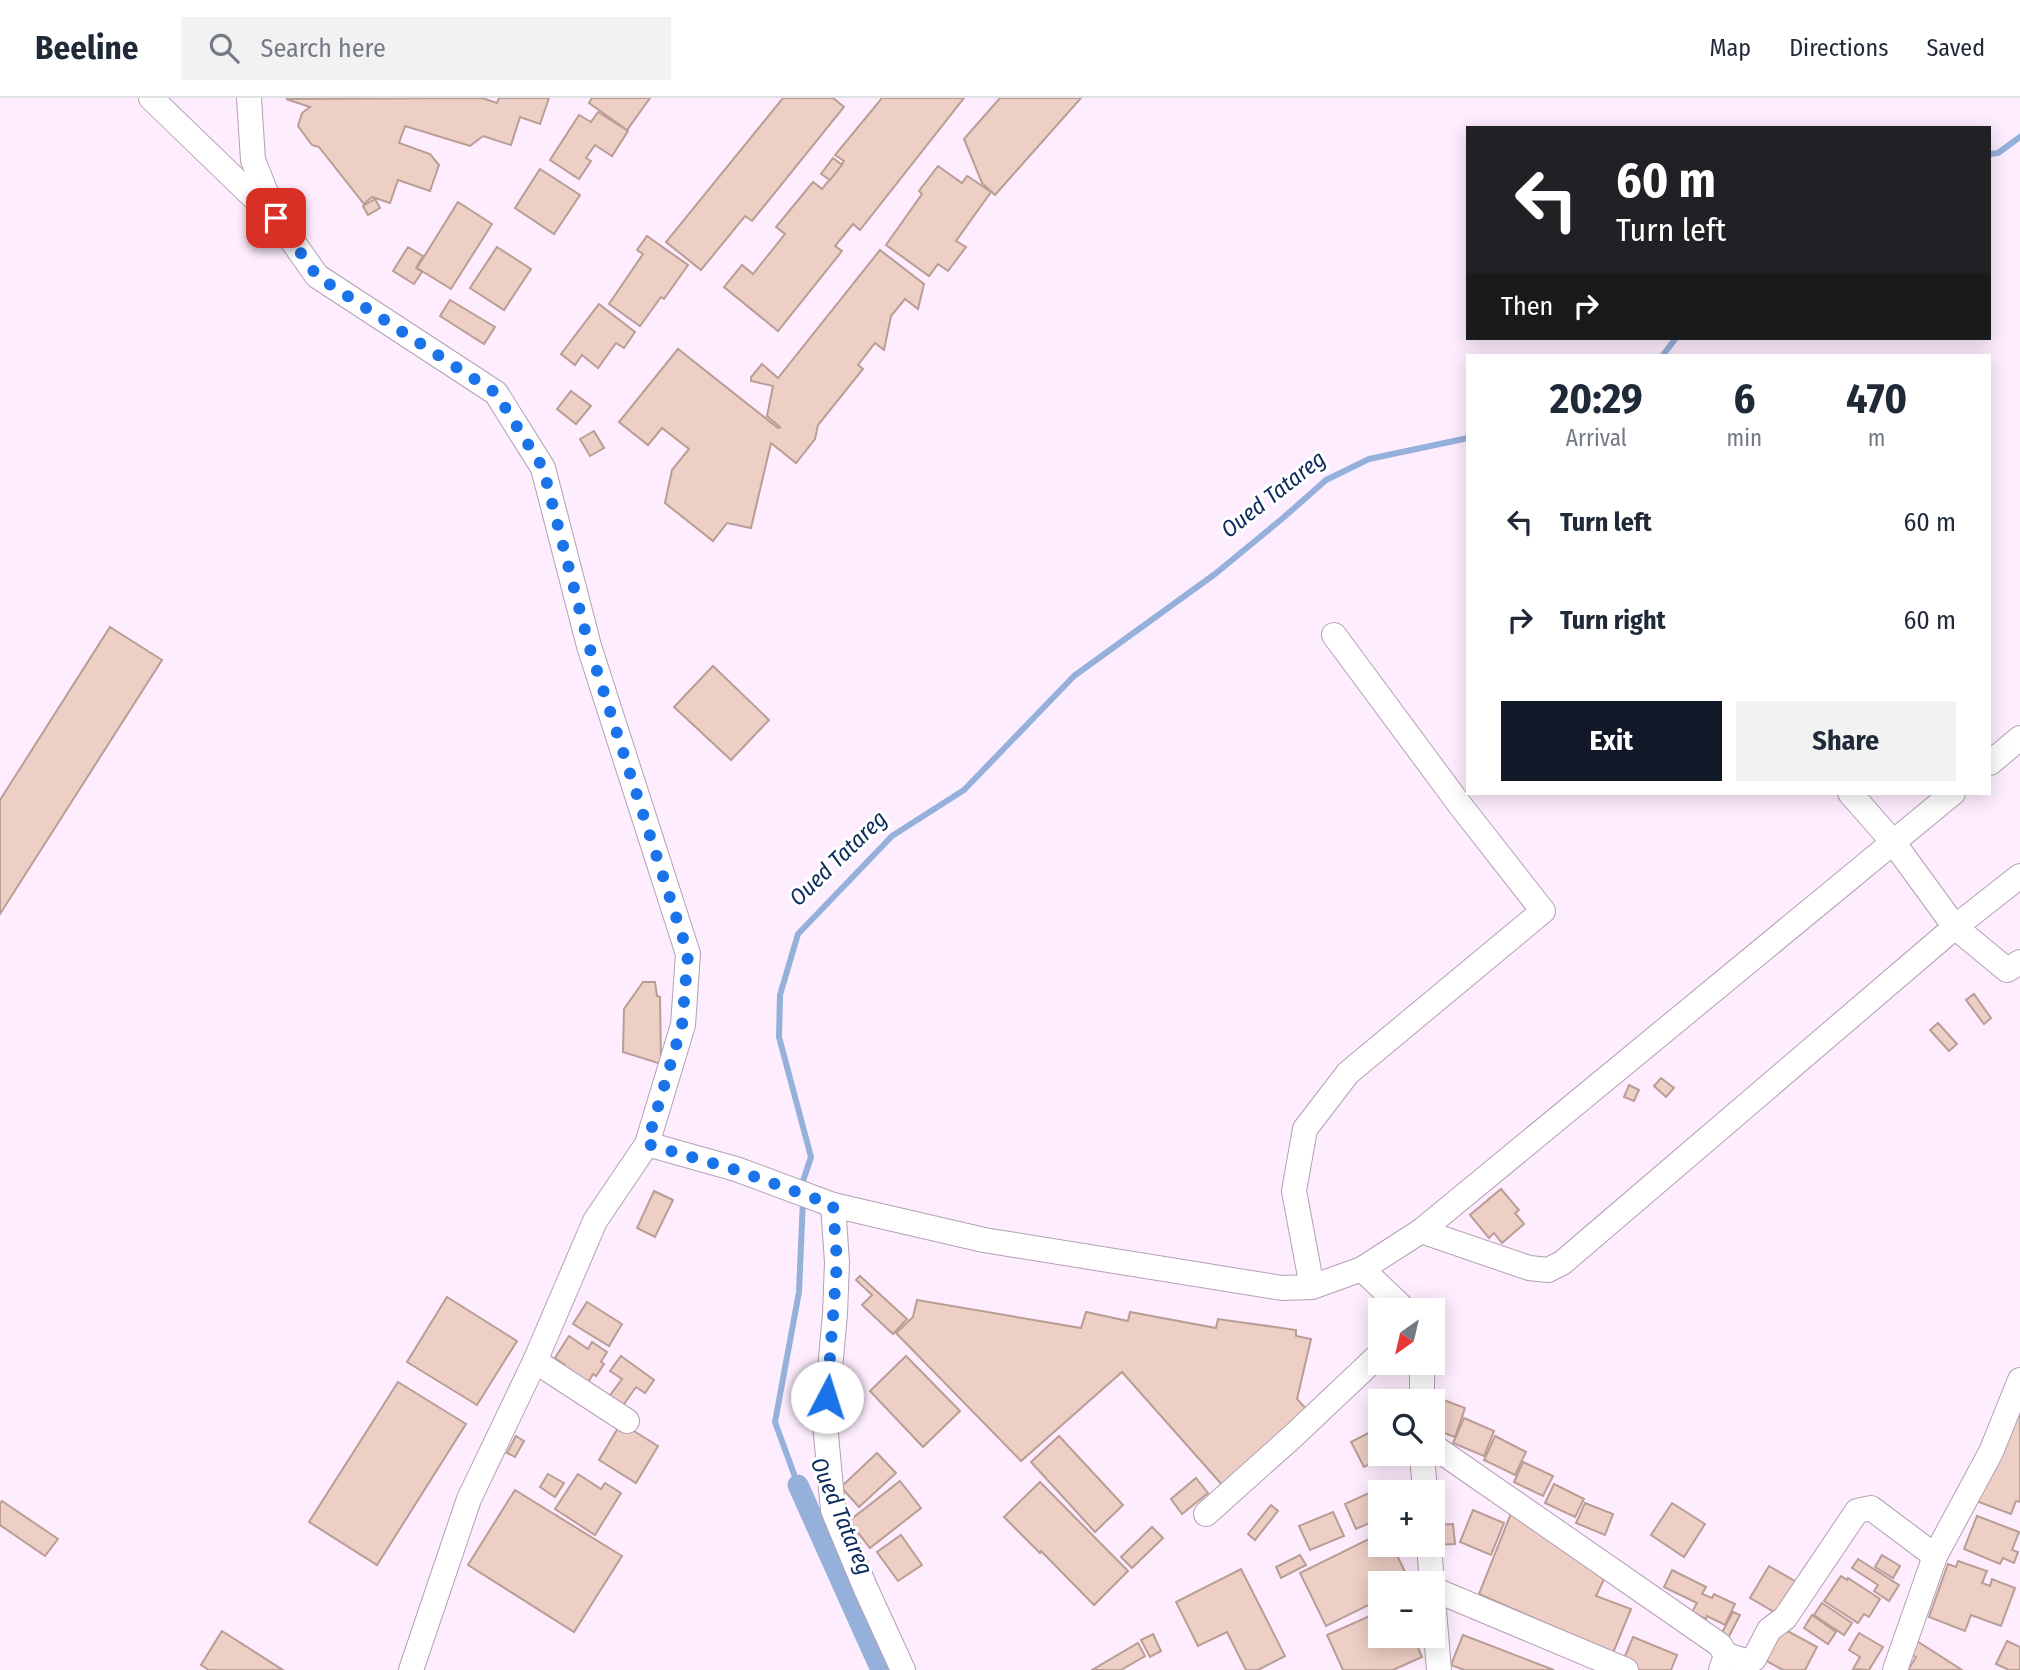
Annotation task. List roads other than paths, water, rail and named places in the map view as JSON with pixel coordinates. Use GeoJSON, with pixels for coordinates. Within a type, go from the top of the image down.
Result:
{"type":"FeatureCollection","features":[{"type":"Feature","properties":{"kind":"street"},"geometry":{"type":"LineString","coordinates":[[151,98],[276,218],[317,276],[496,393],[543,468],[589,646],[688,954],[682,1025],[647,1144],[595,1221],[535,1361],[469,1499],[411,1670]]}},
{"type":"Feature","properties":{"kind":"street"},"geometry":{"type":"LineString","coordinates":[[249,98],[253,160],[276,218]]}},
{"type":"Feature","properties":{"kind":"street"},"geometry":{"type":"LineString","coordinates":[[1312,1287],[1294,1191],[1305,1129],[1348,1073],[1542,911],[1334,635]]}},
{"type":"Feature","properties":{"kind":"street"},"geometry":{"type":"LineString","coordinates":[[1991,762],[2020,738]]}},
{"type":"Feature","properties":{"kind":"street"},"geometry":{"type":"LineString","coordinates":[[1852,795],[1893,842],[1955,926],[2007,970],[2020,962]]}},
{"type":"Feature","properties":{"kind":"street"},"geometry":{"type":"LineString","coordinates":[[647,1144],[736,1170],[833,1205],[984,1240],[1282,1288],[1312,1287],[1362,1269],[1421,1231],[1951,795]]}},
{"type":"Feature","properties":{"kind":"street"},"geometry":{"type":"LineString","coordinates":[[1421,1231],[1529,1268],[1548,1270],[1562,1263],[1955,926],[2020,876]]}},
{"type":"Feature","properties":{"kind":"street"},"geometry":{"type":"LineString","coordinates":[[833,1205],[837,1262],[825,1424],[833,1510],[903,1670]]}},
{"type":"Feature","properties":{"kind":"street"},"geometry":{"type":"LineString","coordinates":[[1362,1269],[1392,1298]]}},
{"type":"Feature","properties":{"kind":"street"},"geometry":{"type":"LineString","coordinates":[[535,1361],[627,1421]]}},
{"type":"Feature","properties":{"kind":"street"},"geometry":{"type":"LineString","coordinates":[[1206,1514],[1368,1365]]}},
{"type":"Feature","properties":{"kind":"street"},"geometry":{"type":"LineString","coordinates":[[1895,1670],[1935,1556],[1991,1452],[2020,1380]]}},
{"type":"Feature","properties":{"kind":"street"},"geometry":{"type":"LineString","coordinates":[[1445,1454],[1720,1645],[1723,1663],[1754,1659],[1769,1630],[1785,1618],[1857,1511],[1871,1508],[1935,1556]]}},
{"type":"Feature","properties":{"kind":"street"},"geometry":{"type":"LineString","coordinates":[[1445,1591],[1626,1670]]}},
{"type":"Feature","properties":{"kind":"street"},"geometry":{"type":"LineString","coordinates":[[1437,1648],[1439,1670]]}},
{"type":"Feature","properties":{"kind":"waterway","name":"Oued Tatareg"},"geometry":{"type":"LineString","coordinates":[[1991,154],[1998,153],[2020,137]]}},
{"type":"Feature","properties":{"kind":"waterway","name":"Oued Tatareg"},"geometry":{"type":"LineString","coordinates":[[1664,354],[1674,340]]}},
{"type":"Feature","properties":{"kind":"waterway","name":"Oued Tatareg"},"geometry":{"type":"LineString","coordinates":[[803,1188],[811,1157],[779,1037],[780,995],[798,934],[892,836],[964,790],[1074,676],[1215,574],[1326,480],[1369,459],[1466,438]]}},
{"type":"Feature","properties":{"kind":"waterway","name":"Oued Tatareg"},"geometry":{"type":"LineString","coordinates":[[798,1485],[775,1422],[799,1292],[803,1199]]}},
{"type":"Feature","properties":{"kind":"waterway","name":"Oued Tatareg"},"geometry":{"type":"LineString","coordinates":[[798,1485],[881,1670]]}}]}
